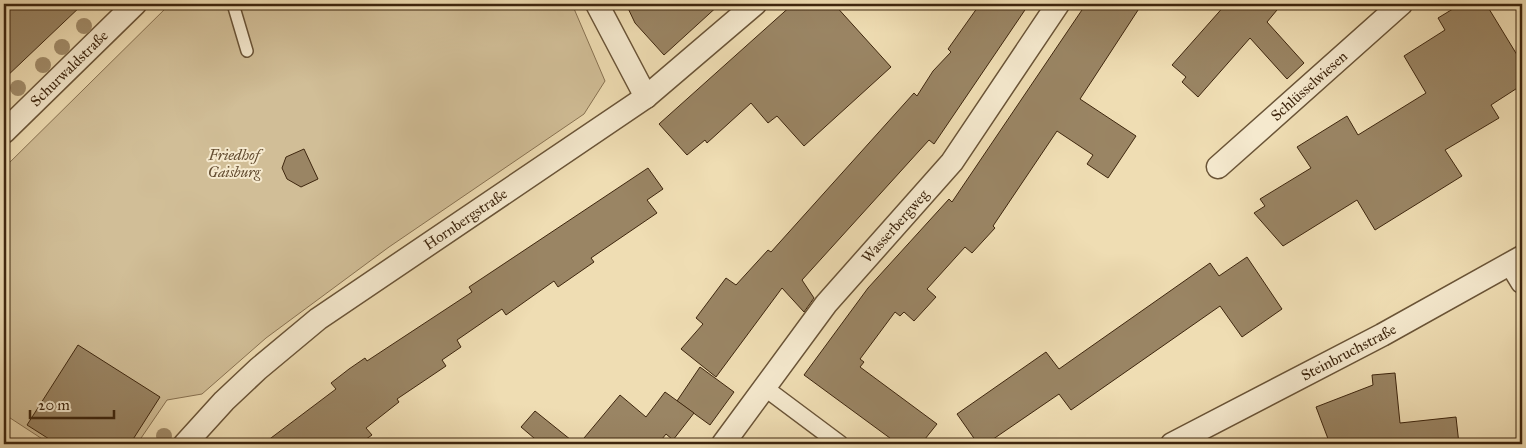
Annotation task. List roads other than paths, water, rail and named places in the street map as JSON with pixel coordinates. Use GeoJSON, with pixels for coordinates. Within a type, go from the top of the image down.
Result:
{"type":"FeatureCollection","features":[{"type":"Feature","properties":{"kind":"street","name":"Schurwaldstraße"},"geometry":{"type":"LineString","coordinates":[[4,132],[135,4]]}},
{"type":"Feature","properties":{"kind":"street"},"geometry":{"type":"LineString","coordinates":[[597,4],[646,97]]}},
{"type":"Feature","properties":{"kind":"street","name":"Hornbergstraße"},"geometry":{"type":"LineString","coordinates":[[185,444],[238,388],[318,319],[646,97],[755,4]]}},
{"type":"Feature","properties":{"kind":"street","name":"Wasserbergweg"},"geometry":{"type":"LineString","coordinates":[[723,444],[826,304],[952,162],[1058,4]]}},
{"type":"Feature","properties":{"kind":"street","name":"Schlüsselwiesen"},"geometry":{"type":"LineString","coordinates":[[1218,167],[1401,4]]}},
{"type":"Feature","properties":{"kind":"street","name":"Steinbruchstraße"},"geometry":{"type":"LineString","coordinates":[[1172,444],[1382,335],[1519,268]]}},
{"type":"Feature","properties":{"kind":"street"},"geometry":{"type":"LineString","coordinates":[[765,388],[840,444]]}},
{"type":"Feature","properties":{"kind":"lane"},"geometry":{"type":"LineString","coordinates":[[233,4],[247,51]]}},
{"type":"Feature","properties":{"kind":"park label","name":"Friedhof Gaisburg"},"geometry":{"type":"Point","coordinates":[234,164]}}]}
